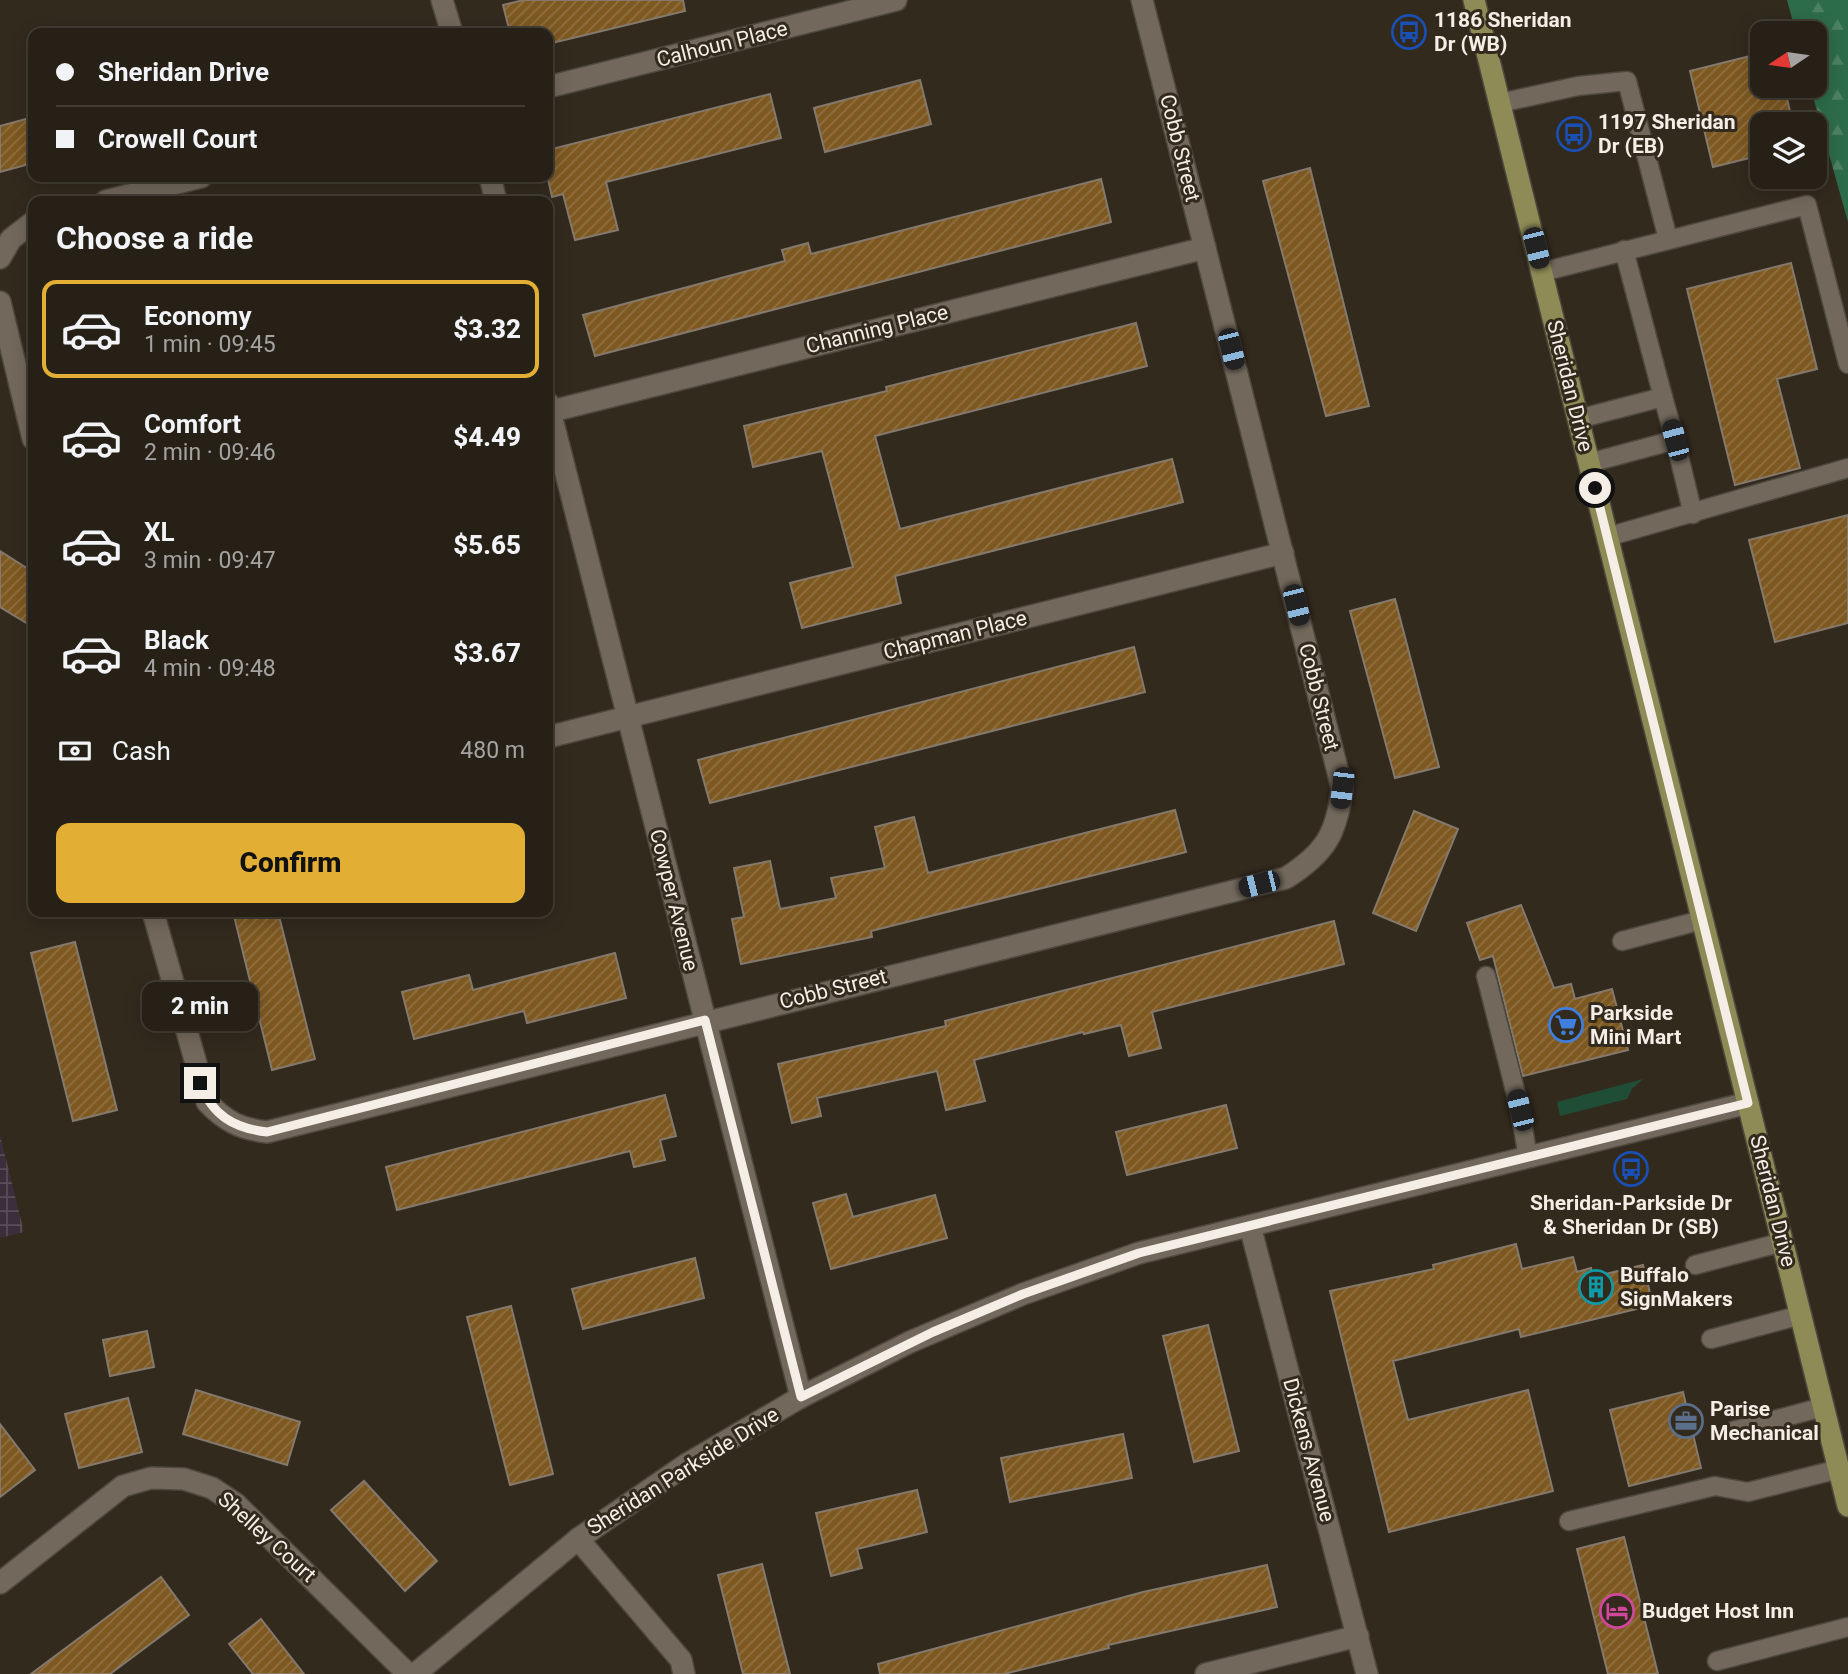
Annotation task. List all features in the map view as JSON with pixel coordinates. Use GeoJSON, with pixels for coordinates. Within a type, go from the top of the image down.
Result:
{"type":"FeatureCollection","features":[{"type":"Feature","properties":{"kind":"main road","name":"Sheridan Drive"},"geometry":{"type":"LineString","coordinates":[[1474,0],[1848,1504]]}},
{"type":"Feature","properties":{"kind":"street"},"geometry":{"type":"LineString","coordinates":[[442,0],[450,28]]}},
{"type":"Feature","properties":{"kind":"street","name":"Calhoun Place"},"geometry":{"type":"LineString","coordinates":[[553,87],[896,0]]}},
{"type":"Feature","properties":{"kind":"street","name":"Cobb Street"},"geometry":{"type":"LineString","coordinates":[[154,917],[207,1102],[224,1120],[245,1130],[267,1132],[705,1020],[1286,878],[1310,862],[1339,817],[1342,788],[1142,0]]}},
{"type":"Feature","properties":{"kind":"street"},"geometry":{"type":"LineString","coordinates":[[126,196],[181,182]]}},
{"type":"Feature","properties":{"kind":"street"},"geometry":{"type":"LineString","coordinates":[[0,258],[11,239],[28,226]]}},
{"type":"Feature","properties":{"kind":"street","name":"Channing Place"},"geometry":{"type":"LineString","coordinates":[[553,408],[1205,248]]}},
{"type":"Feature","properties":{"kind":"street"},"geometry":{"type":"LineString","coordinates":[[0,302],[28,418]]}},
{"type":"Feature","properties":{"kind":"street","name":"Cowper Avenue"},"geometry":{"type":"LineString","coordinates":[[553,428],[801,1397]]}},
{"type":"Feature","properties":{"kind":"street","name":"Chapman Place"},"geometry":{"type":"LineString","coordinates":[[553,736],[1283,553]]}},
{"type":"Feature","properties":{"kind":"street","name":"Sheridan Parkside Drive"},"geometry":{"type":"LineString","coordinates":[[415,1674],[578,1539],[687,1464],[801,1397],[911,1342],[1023,1294],[1139,1253],[1748,1103]]}},
{"type":"Feature","properties":{"kind":"street","name":"Dickens Avenue"},"geometry":{"type":"LineString","coordinates":[[1250,1226],[1367,1674]]}},
{"type":"Feature","properties":{"kind":"street","name":"Shelley Court"},"geometry":{"type":"LineString","coordinates":[[0,1583],[124,1486],[151,1478],[184,1479],[212,1488],[236,1504],[408,1674]]}},
{"type":"Feature","properties":{"kind":"street"},"geometry":{"type":"LineString","coordinates":[[578,1539],[681,1660],[684,1674]]}},
{"type":"Feature","properties":{"kind":"street"},"geometry":{"type":"LineString","coordinates":[[1206,1674],[1358,1636]]}},
{"type":"Feature","properties":{"kind":"lane"},"geometry":{"type":"LineString","coordinates":[[1500,103],[1578,86],[1627,81],[1668,239]]}},
{"type":"Feature","properties":{"kind":"lane"},"geometry":{"type":"LineString","coordinates":[[1542,272],[1807,205],[1848,364]]}},
{"type":"Feature","properties":{"kind":"lane"},"geometry":{"type":"LineString","coordinates":[[1624,250],[1693,514]]}},
{"type":"Feature","properties":{"kind":"lane"},"geometry":{"type":"LineString","coordinates":[[1578,419],[1663,397]]}},
{"type":"Feature","properties":{"kind":"lane"},"geometry":{"type":"LineString","coordinates":[[1589,463],[1675,440]]}},
{"type":"Feature","properties":{"kind":"lane"},"geometry":{"type":"LineString","coordinates":[[1607,537],[1848,468]]}},
{"type":"Feature","properties":{"kind":"lane"},"geometry":{"type":"LineString","coordinates":[[1622,941],[1702,920]]}},
{"type":"Feature","properties":{"kind":"lane"},"geometry":{"type":"LineString","coordinates":[[1486,976],[1520,1110],[1528,1158]]}},
{"type":"Feature","properties":{"kind":"lane"},"geometry":{"type":"LineString","coordinates":[[1695,1265],[1783,1241]]}},
{"type":"Feature","properties":{"kind":"lane"},"geometry":{"type":"LineString","coordinates":[[1711,1339],[1801,1315]]}},
{"type":"Feature","properties":{"kind":"lane"},"geometry":{"type":"LineString","coordinates":[[1733,1431],[1823,1407]]}},
{"type":"Feature","properties":{"kind":"lane"},"geometry":{"type":"LineString","coordinates":[[1569,1521],[1715,1486],[1748,1492],[1839,1469]]}},
{"type":"Feature","properties":{"kind":"lane"},"geometry":{"type":"LineString","coordinates":[[1717,1661],[1848,1627]]}},
{"type":"Feature","properties":{"kind":"shaded area"},"geometry":{"type":"Polygon","coordinates":[[[0,1135],[24,1232],[0,1238],[0,1135]]]}},
{"type":"Feature","properties":{"kind":"green space"},"geometry":{"type":"Polygon","coordinates":[[[1787,0],[1848,0],[1848,222],[1827,147],[1827,112],[1817,112],[1813,98],[1827,98],[1827,21],[1793,21],[1787,0]]]}},
{"type":"Feature","properties":{"kind":"green space"},"geometry":{"type":"Polygon","coordinates":[[[1643,1079],[1632,1089],[1627,1099],[1560,1116],[1557,1102],[1643,1079]]]}},
{"type":"Feature","properties":{"kind":"building"},"geometry":{"type":"Polygon","coordinates":[[[524,0],[683,0],[685,11],[553,43],[553,28],[509,28],[503,5],[524,0]]]}},
{"type":"Feature","properties":{"kind":"building"},"geometry":{"type":"Polygon","coordinates":[[[1750,56],[1750,98],[1787,98],[1790,112],[1750,112],[1750,158],[1713,167],[1690,71],[1750,56]]]}},
{"type":"Feature","properties":{"kind":"building"},"geometry":{"type":"Polygon","coordinates":[[[920,80],[931,124],[825,152],[814,108],[920,80]]]}},
{"type":"Feature","properties":{"kind":"building"},"geometry":{"type":"Polygon","coordinates":[[[770,94],[781,138],[606,182],[618,230],[575,240],[563,194],[552,196],[549,182],[553,182],[553,149],[770,94]]]}},
{"type":"Feature","properties":{"kind":"building"},"geometry":{"type":"Polygon","coordinates":[[[28,118],[28,164],[0,172],[0,126],[28,118]]]}},
{"type":"Feature","properties":{"kind":"building"},"geometry":{"type":"Polygon","coordinates":[[[1310,168],[1369,406],[1326,416],[1263,181],[1310,168]]]}},
{"type":"Feature","properties":{"kind":"building"},"geometry":{"type":"Polygon","coordinates":[[[1101,179],[1111,222],[595,356],[583,315],[785,261],[782,250],[808,243],[811,254],[1101,179]]]}},
{"type":"Feature","properties":{"kind":"building"},"geometry":{"type":"Polygon","coordinates":[[[1791,263],[1817,369],[1777,379],[1800,468],[1735,485],[1687,289],[1791,263]]]}},
{"type":"Feature","properties":{"kind":"building"},"geometry":{"type":"Polygon","coordinates":[[[1136,323],[1147,366],[875,436],[900,529],[1172,459],[1183,502],[895,576],[901,603],[802,628],[790,583],[853,567],[822,451],[753,467],[744,426],[887,391],[886,387],[1136,323]]]}},
{"type":"Feature","properties":{"kind":"building"},"geometry":{"type":"Polygon","coordinates":[[[1848,515],[1848,623],[1775,642],[1749,540],[1848,515]]]}},
{"type":"Feature","properties":{"kind":"building"},"geometry":{"type":"Polygon","coordinates":[[[0,551],[28,569],[28,624],[0,607],[0,551]]]}},
{"type":"Feature","properties":{"kind":"building"},"geometry":{"type":"Polygon","coordinates":[[[1395,599],[1439,767],[1395,778],[1350,611],[1395,599]]]}},
{"type":"Feature","properties":{"kind":"building"},"geometry":{"type":"Polygon","coordinates":[[[1134,647],[1145,692],[710,803],[698,760],[1134,647]]]}},
{"type":"Feature","properties":{"kind":"building"},"geometry":{"type":"Polygon","coordinates":[[[1175,810],[1186,852],[871,931],[872,937],[741,964],[732,919],[744,917],[734,868],[770,861],[780,909],[836,898],[831,878],[885,868],[875,827],[914,817],[928,873],[1175,810]]]}},
{"type":"Feature","properties":{"kind":"building"},"geometry":{"type":"Polygon","coordinates":[[[1414,811],[1458,829],[1416,931],[1373,913],[1414,811]]]}},
{"type":"Feature","properties":{"kind":"building","name":"Parkside Mini Mart"},"geometry":{"type":"Polygon","coordinates":[[[1521,905],[1554,988],[1571,984],[1575,999],[1612,989],[1628,1050],[1523,1076],[1493,956],[1480,960],[1467,923],[1521,905]]]}},
{"type":"Feature","properties":{"kind":"building"},"geometry":{"type":"Polygon","coordinates":[[[234,917],[279,917],[315,1059],[272,1070],[234,917]]]}},
{"type":"Feature","properties":{"kind":"building"},"geometry":{"type":"Polygon","coordinates":[[[1334,921],[1344,964],[1152,1012],[1161,1048],[1129,1056],[1121,1025],[1084,1034],[1083,1032],[974,1060],[985,1101],[946,1110],[937,1071],[817,1098],[821,1116],[792,1123],[778,1064],[946,1026],[945,1021],[1334,921]]]}},
{"type":"Feature","properties":{"kind":"building"},"geometry":{"type":"Polygon","coordinates":[[[75,942],[117,1110],[73,1121],[31,953],[75,942]]]}},
{"type":"Feature","properties":{"kind":"building"},"geometry":{"type":"Polygon","coordinates":[[[615,953],[626,998],[527,1023],[524,1011],[414,1039],[402,992],[469,975],[473,990],[615,953]]]}},
{"type":"Feature","properties":{"kind":"building"},"geometry":{"type":"Polygon","coordinates":[[[665,1095],[676,1136],[660,1140],[665,1160],[634,1167],[630,1151],[397,1210],[386,1167],[665,1095]]]}},
{"type":"Feature","properties":{"kind":"building"},"geometry":{"type":"Polygon","coordinates":[[[1226,1105],[1237,1148],[1127,1175],[1116,1132],[1226,1105]]]}},
{"type":"Feature","properties":{"kind":"building"},"geometry":{"type":"Polygon","coordinates":[[[846,1194],[853,1217],[935,1195],[947,1238],[831,1269],[813,1203],[846,1194]]]}},
{"type":"Feature","properties":{"kind":"building"},"geometry":{"type":"Polygon","coordinates":[[[1516,1244],[1522,1269],[1573,1257],[1577,1272],[1591,1268],[1593,1277],[1643,1265],[1653,1305],[1521,1337],[1519,1329],[1393,1361],[1408,1420],[1528,1390],[1553,1491],[1389,1532],[1330,1291],[1434,1269],[1433,1265],[1516,1244]]]}},
{"type":"Feature","properties":{"kind":"building"},"geometry":{"type":"Polygon","coordinates":[[[695,1258],[704,1298],[583,1329],[572,1289],[695,1258]]]}},
{"type":"Feature","properties":{"kind":"building"},"geometry":{"type":"Polygon","coordinates":[[[511,1306],[553,1474],[510,1485],[467,1317],[511,1306]]]}},
{"type":"Feature","properties":{"kind":"building"},"geometry":{"type":"Polygon","coordinates":[[[1208,1325],[1239,1451],[1194,1462],[1163,1336],[1208,1325]]]}},
{"type":"Feature","properties":{"kind":"building"},"geometry":{"type":"Polygon","coordinates":[[[147,1331],[154,1367],[110,1376],[103,1340],[147,1331]]]}},
{"type":"Feature","properties":{"kind":"building"},"geometry":{"type":"Polygon","coordinates":[[[196,1390],[300,1422],[287,1465],[183,1434],[196,1390]]]}},
{"type":"Feature","properties":{"kind":"building"},"geometry":{"type":"Polygon","coordinates":[[[1683,1392],[1701,1468],[1629,1486],[1610,1410],[1683,1392]]]}},
{"type":"Feature","properties":{"kind":"building"},"geometry":{"type":"Polygon","coordinates":[[[128,1398],[142,1452],[79,1468],[65,1414],[128,1398]]]}},
{"type":"Feature","properties":{"kind":"building"},"geometry":{"type":"Polygon","coordinates":[[[0,1424],[35,1470],[0,1497],[0,1424]]]}},
{"type":"Feature","properties":{"kind":"building"},"geometry":{"type":"Polygon","coordinates":[[[1123,1434],[1132,1478],[1010,1502],[1001,1458],[1123,1434]]]}},
{"type":"Feature","properties":{"kind":"building"},"geometry":{"type":"Polygon","coordinates":[[[364,1481],[437,1561],[405,1591],[331,1510],[364,1481]]]}},
{"type":"Feature","properties":{"kind":"building"},"geometry":{"type":"Polygon","coordinates":[[[917,1490],[927,1532],[857,1549],[862,1568],[831,1576],[816,1513],[917,1490]]]}},
{"type":"Feature","properties":{"kind":"building","name":"Budget Host Inn"},"geometry":{"type":"Polygon","coordinates":[[[1624,1537],[1658,1674],[1608,1674],[1577,1549],[1624,1537]]]}},
{"type":"Feature","properties":{"kind":"building"},"geometry":{"type":"Polygon","coordinates":[[[762,1564],[790,1674],[743,1674],[718,1575],[762,1564]]]}},
{"type":"Feature","properties":{"kind":"building"},"geometry":{"type":"Polygon","coordinates":[[[1267,1565],[1277,1607],[1108,1645],[1109,1648],[1004,1674],[880,1674],[878,1664],[1143,1592],[1267,1565]]]}},
{"type":"Feature","properties":{"kind":"building"},"geometry":{"type":"Polygon","coordinates":[[[161,1577],[189,1615],[110,1674],[31,1674],[161,1577]]]}},
{"type":"Feature","properties":{"kind":"building"},"geometry":{"type":"Polygon","coordinates":[[[261,1619],[304,1674],[253,1674],[229,1644],[261,1619]]]}},
{"type":"Feature","properties":{"kind":"place","name":"1186 Sheridan Dr (WB)"},"geometry":{"type":"Point","coordinates":[1409,32]}},
{"type":"Feature","properties":{"kind":"place","name":"1197 Sheridan Dr (EB)"},"geometry":{"type":"Point","coordinates":[1574,134]}},
{"type":"Feature","properties":{"kind":"place","name":"Parkside Mini Mart"},"geometry":{"type":"Point","coordinates":[1566,1025]}},
{"type":"Feature","properties":{"kind":"place","name":"Sheridan-Parkside Dr & Sheridan Dr (SB)"},"geometry":{"type":"Point","coordinates":[1631,1169]}},
{"type":"Feature","properties":{"kind":"place","name":"Buffalo SignMakers"},"geometry":{"type":"Point","coordinates":[1596,1287]}},
{"type":"Feature","properties":{"kind":"place","name":"Parise Mechanical"},"geometry":{"type":"Point","coordinates":[1686,1421]}},
{"type":"Feature","properties":{"kind":"place","name":"Budget Host Inn"},"geometry":{"type":"Point","coordinates":[1617,1611]}},
{"type":"Feature","properties":{"kind":"route"},"geometry":{"type":"LineString","coordinates":[[200,1083],[207,1102],[224,1120],[245,1130],[267,1132],[705,1020],[801,1397],[933,1332],[1023,1294],[1139,1253],[1748,1103],[1595,488]]}}]}
